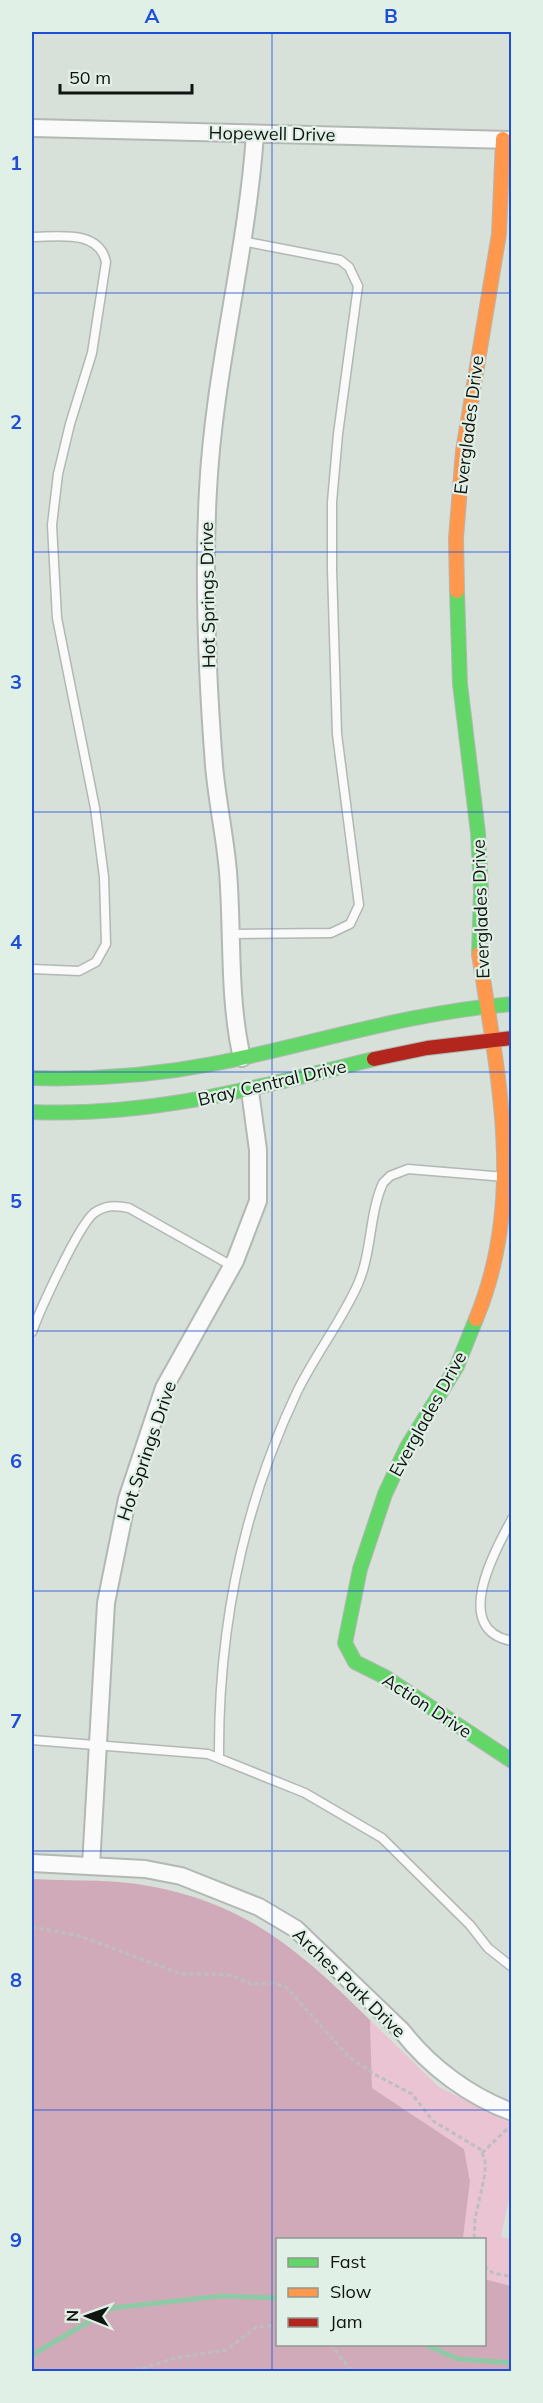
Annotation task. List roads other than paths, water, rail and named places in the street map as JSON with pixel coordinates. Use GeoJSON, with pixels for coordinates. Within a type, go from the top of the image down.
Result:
{"type":"FeatureCollection","features":[{"type":"Feature","properties":{"kind":"street","name":"Hopewell Drive"},"geometry":{"type":"LineString","coordinates":[[32,128],[507,140]]}},
{"type":"Feature","properties":{"kind":"street","name":"Hot Springs Drive"},"geometry":{"type":"LineString","coordinates":[[242,1058],[235,1028],[226,842],[214,768],[206,559],[215,409],[242,241],[255,134]]}},
{"type":"Feature","properties":{"kind":"street","name":"Everglades Drive"},"geometry":{"type":"LineString","coordinates":[[347,1649],[345,1631],[354,1594],[385,1494],[407,1447],[457,1366],[478,1315],[498,1244],[508,1132],[479,951],[481,891],[478,833],[460,684],[456,538],[465,440],[499,234],[507,140]]}},
{"type":"Feature","properties":{"kind":"street","name":"Bray Central Drive"},"geometry":{"type":"LineString","coordinates":[[32,1078],[104,1077],[169,1071],[242,1058],[423,1014],[512,1004]]}},
{"type":"Feature","properties":{"kind":"street","name":"Bray Central Drive"},"geometry":{"type":"LineString","coordinates":[[32,1112],[106,1112],[177,1104],[250,1091],[378,1057],[512,1038]]}},
{"type":"Feature","properties":{"kind":"street","name":"Hot Springs Drive"},"geometry":{"type":"LineString","coordinates":[[91,1866],[96,1744],[106,1603],[126,1499],[164,1388],[232,1266],[258,1200],[258,1150],[250,1091]]}},
{"type":"Feature","properties":{"kind":"street","name":"Action Drive"},"geometry":{"type":"LineString","coordinates":[[347,1649],[355,1662],[385,1677],[512,1761]]}},
{"type":"Feature","properties":{"kind":"street","name":"Arches Park Drive"},"geometry":{"type":"LineString","coordinates":[[32,1863],[145,1869],[180,1876],[258,1906],[296,1929],[402,2031],[417,2050],[448,2077],[479,2097],[512,2112]]}},
{"type":"Feature","properties":{"kind":"lane"},"geometry":{"type":"LineString","coordinates":[[32,237],[88,239],[101,248],[106,262],[92,353],[70,424],[58,474],[52,525],[57,618],[95,808],[104,877],[106,944],[102,954],[88,968],[68,972],[32,969]]}},
{"type":"Feature","properties":{"kind":"lane"},"geometry":{"type":"LineString","coordinates":[[232,934],[331,933],[350,924],[359,905],[337,734],[332,569],[332,502],[338,434],[358,286],[349,267],[340,260],[242,241]]}},
{"type":"Feature","properties":{"kind":"lane"},"geometry":{"type":"LineString","coordinates":[[219,1758],[218,1701],[226,1623],[246,1525],[259,1481],[281,1426],[358,1283],[384,1183],[390,1176],[408,1169],[505,1177]]}},
{"type":"Feature","properties":{"kind":"lane"},"geometry":{"type":"LineString","coordinates":[[32,1332],[70,1252],[92,1214],[104,1208],[117,1205],[129,1208],[232,1266]]}},
{"type":"Feature","properties":{"kind":"lane"},"geometry":{"type":"LineString","coordinates":[[512,1519],[496,1547],[479,1607],[486,1628],[494,1635],[512,1641]]}},
{"type":"Feature","properties":{"kind":"lane"},"geometry":{"type":"LineString","coordinates":[[32,1740],[208,1754],[306,1793],[382,1838],[470,1925],[488,1948],[512,1967]]}},
{"type":"Feature","properties":{"kind":"waterway"},"geometry":{"type":"LineString","coordinates":[[32,2355],[112,2308],[222,2296],[276,2298]]}},
{"type":"Feature","properties":{"kind":"waterway"},"geometry":{"type":"LineString","coordinates":[[428,2346],[458,2359],[512,2363]]}}]}
